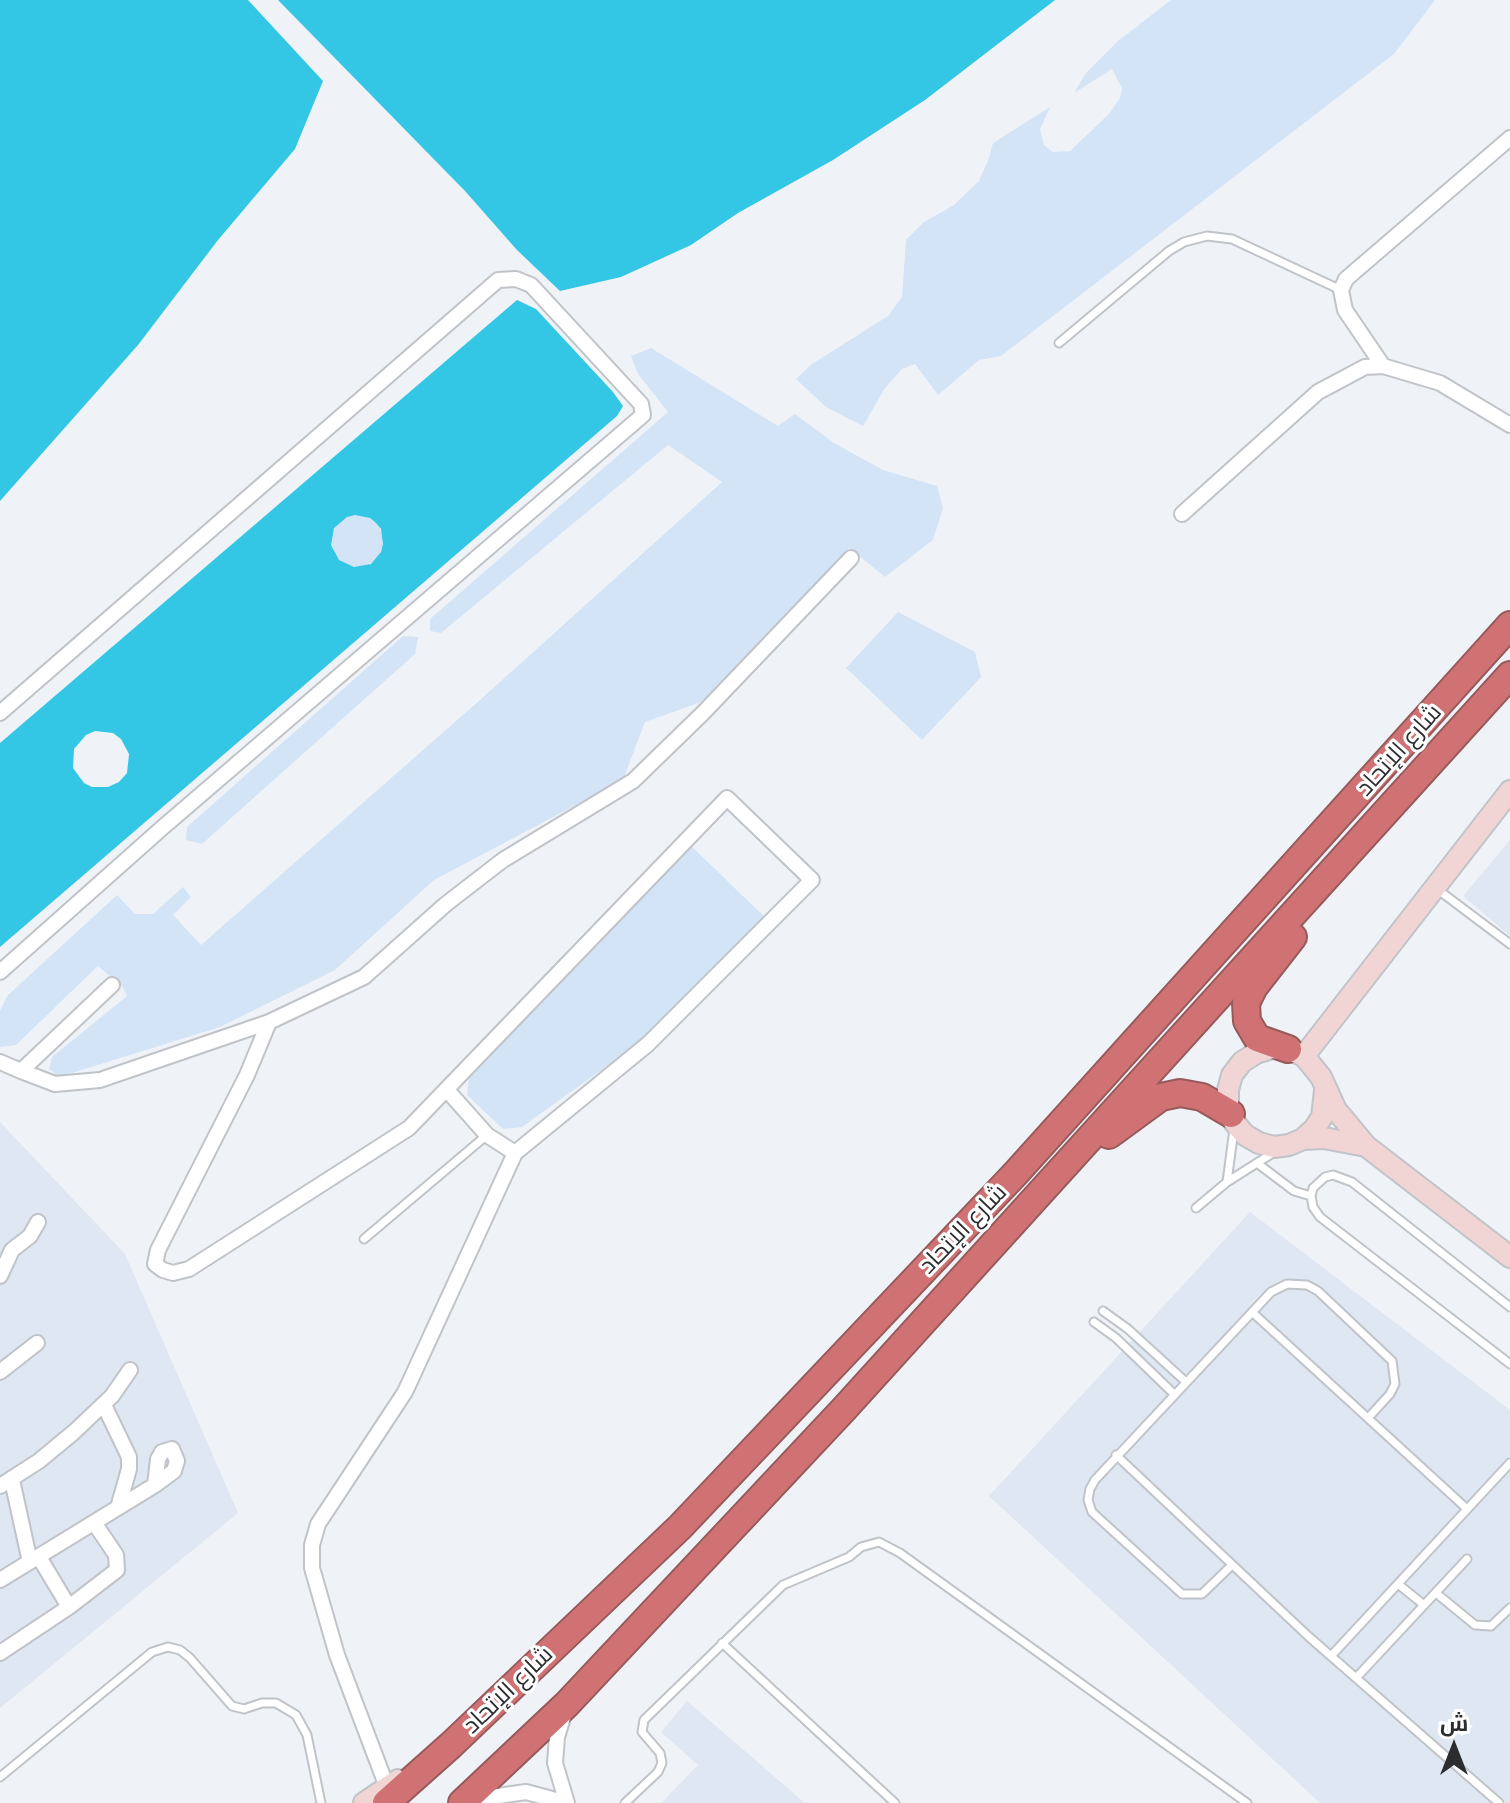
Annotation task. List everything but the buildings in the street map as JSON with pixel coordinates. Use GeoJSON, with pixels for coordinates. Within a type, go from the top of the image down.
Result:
{"type":"FeatureCollection","features":[{"type":"Feature","properties":{"kind":"highway","name":"شارع الإتحاد"},"geometry":{"type":"LineString","coordinates":[[386,1795],[451,1745],[680,1527],[1005,1184],[1510,625]]}},
{"type":"Feature","properties":{"kind":"highway","name":"شارع الإتحاد"},"geometry":{"type":"LineString","coordinates":[[462,1803],[567,1704],[844,1409],[1510,675]]}},
{"type":"Feature","properties":{"kind":"highway"},"geometry":{"type":"LineString","coordinates":[[1296,1053],[1257,1038],[1247,1021],[1246,1003],[1254,987],[1346,871],[1393,805]]}},
{"type":"Feature","properties":{"kind":"highway"},"geometry":{"type":"LineString","coordinates":[[1041,1191],[1161,1097],[1180,1093],[1202,1097],[1232,1118]]}},
{"type":"Feature","properties":{"kind":"street"},"geometry":{"type":"LineString","coordinates":[[1383,366],[1345,310],[1341,290],[1346,279],[1510,138]]}},
{"type":"Feature","properties":{"kind":"street"},"geometry":{"type":"LineString","coordinates":[[0,713],[498,280],[516,279],[531,285],[641,404],[643,415],[174,818],[0,972]]}},
{"type":"Feature","properties":{"kind":"street"},"geometry":{"type":"LineString","coordinates":[[1182,514],[1318,392],[1365,367],[1383,366],[1440,383],[1510,425]]}},
{"type":"Feature","properties":{"kind":"street"},"geometry":{"type":"LineString","coordinates":[[0,1062],[55,1084],[100,1080],[269,1022],[364,977],[446,904],[503,860],[633,781],[703,713],[851,558]]}},
{"type":"Feature","properties":{"kind":"street"},"geometry":{"type":"LineString","coordinates":[[1296,1053],[1435,888],[1510,791]]}},
{"type":"Feature","properties":{"kind":"street"},"geometry":{"type":"LineString","coordinates":[[269,1022],[247,1075],[161,1241],[155,1264],[163,1270],[173,1273],[189,1269],[409,1128],[727,798],[812,880],[648,1044],[515,1153],[405,1392],[318,1524],[312,1545],[312,1568],[337,1655],[386,1795],[364,1803]]}},
{"type":"Feature","properties":{"kind":"street"},"geometry":{"type":"LineString","coordinates":[[21,1071],[112,985]]}},
{"type":"Feature","properties":{"kind":"street"},"geometry":{"type":"LineString","coordinates":[[1366,1146],[1324,1138],[1274,1147],[1259,1143],[1245,1135],[1232,1118],[1228,1090],[1232,1075],[1242,1062],[1256,1053],[1272,1048],[1296,1053],[1321,1077],[1325,1090],[1349,1129],[1366,1146],[1510,1257]]}},
{"type":"Feature","properties":{"kind":"street"},"geometry":{"type":"LineString","coordinates":[[447,1090],[487,1135],[515,1153]]}},
{"type":"Feature","properties":{"kind":"street"},"geometry":{"type":"LineString","coordinates":[[1296,1142],[1314,1129],[1322,1117],[1325,1090]]}},
{"type":"Feature","properties":{"kind":"street"},"geometry":{"type":"LineString","coordinates":[[0,1276],[12,1250],[30,1236],[38,1222]]}},
{"type":"Feature","properties":{"kind":"street"},"geometry":{"type":"LineString","coordinates":[[0,1372],[37,1343]]}},
{"type":"Feature","properties":{"kind":"street"},"geometry":{"type":"LineString","coordinates":[[69,1607],[35,1559],[6,1483],[39,1461],[104,1405],[130,1370]]}},
{"type":"Feature","properties":{"kind":"street"},"geometry":{"type":"LineString","coordinates":[[104,1405],[129,1457],[129,1469],[118,1508]]}},
{"type":"Feature","properties":{"kind":"street"},"geometry":{"type":"LineString","coordinates":[[0,1580],[155,1485]]}},
{"type":"Feature","properties":{"kind":"street"},"geometry":{"type":"LineString","coordinates":[[0,1653],[69,1607],[117,1570],[116,1555],[95,1524]]}},
{"type":"Feature","properties":{"kind":"street"},"geometry":{"type":"LineString","coordinates":[[567,1704],[555,1750],[557,1775],[567,1803]]}},
{"type":"Feature","properties":{"kind":"street"},"geometry":{"type":"LineString","coordinates":[[482,1803],[498,1796],[526,1792],[567,1803]]}},
{"type":"Feature","properties":{"kind":"lane"},"geometry":{"type":"LineString","coordinates":[[1059,343],[1169,251],[1184,242],[1207,236],[1232,239],[1341,290]]}},
{"type":"Feature","properties":{"kind":"lane"},"geometry":{"type":"LineString","coordinates":[[1435,888],[1510,944]]}},
{"type":"Feature","properties":{"kind":"lane"},"geometry":{"type":"LineString","coordinates":[[1227,1182],[1234,1142],[1232,1118]]}},
{"type":"Feature","properties":{"kind":"lane"},"geometry":{"type":"LineString","coordinates":[[364,1239],[487,1135]]}},
{"type":"Feature","properties":{"kind":"lane"},"geometry":{"type":"LineString","coordinates":[[1196,1208],[1227,1182],[1296,1142]]}},
{"type":"Feature","properties":{"kind":"lane"},"geometry":{"type":"LineString","coordinates":[[1257,1163],[1294,1191],[1311,1196]]}},
{"type":"Feature","properties":{"kind":"lane"},"geometry":{"type":"LineString","coordinates":[[1510,1307],[1352,1182],[1342,1177],[1325,1177],[1313,1188],[1313,1207],[1320,1217],[1510,1364]]}},
{"type":"Feature","properties":{"kind":"lane"},"geometry":{"type":"LineString","coordinates":[[1232,1565],[1202,1594],[1182,1594],[1092,1512],[1088,1500],[1095,1480],[1271,1292],[1287,1284],[1307,1285],[1318,1291],[1392,1361],[1395,1384],[1369,1417]]}},
{"type":"Feature","properties":{"kind":"lane"},"geometry":{"type":"LineString","coordinates":[[1103,1311],[1128,1329],[1186,1382]]}},
{"type":"Feature","properties":{"kind":"lane"},"geometry":{"type":"LineString","coordinates":[[1252,1312],[1466,1508]]}},
{"type":"Feature","properties":{"kind":"lane"},"geometry":{"type":"LineString","coordinates":[[1094,1322],[1116,1338],[1174,1394]]}},
{"type":"Feature","properties":{"kind":"lane"},"geometry":{"type":"LineString","coordinates":[[1116,1455],[1331,1656],[1499,1803]]}},
{"type":"Feature","properties":{"kind":"lane"},"geometry":{"type":"LineString","coordinates":[[1331,1656],[1510,1463]]}},
{"type":"Feature","properties":{"kind":"lane"},"geometry":{"type":"LineString","coordinates":[[625,1803],[658,1772],[662,1763],[660,1753],[642,1732],[642,1723],[783,1585],[849,1557],[861,1547],[879,1542],[913,1562],[1247,1803]]}},
{"type":"Feature","properties":{"kind":"lane"},"geometry":{"type":"LineString","coordinates":[[1356,1678],[1467,1559]]}},
{"type":"Feature","properties":{"kind":"lane"},"geometry":{"type":"LineString","coordinates":[[1398,1584],[1424,1605]]}},
{"type":"Feature","properties":{"kind":"lane"},"geometry":{"type":"LineString","coordinates":[[1436,1593],[1475,1625],[1491,1626],[1510,1608]]}},
{"type":"Feature","properties":{"kind":"lane"},"geometry":{"type":"LineString","coordinates":[[722,1643],[895,1803]]}},
{"type":"Feature","properties":{"kind":"lane"},"geometry":{"type":"LineString","coordinates":[[0,1777],[152,1652],[168,1647],[180,1650],[190,1658],[232,1706],[244,1709],[262,1703],[276,1703],[296,1715],[307,1735],[321,1803]]}},
{"type":"Feature","properties":{"kind":"shaded area"},"geometry":{"type":"Polygon","coordinates":[[[1171,0],[1435,0],[1394,54],[1001,356],[979,360],[938,395],[915,364],[902,369],[885,388],[863,426],[826,407],[796,379],[812,364],[888,316],[902,297],[906,240],[924,222],[954,205],[979,181],[993,143],[1050,107],[1040,129],[1044,145],[1053,152],[1070,151],[1109,114],[1120,98],[1122,88],[1112,69],[1074,93],[1086,73],[1118,41],[1171,0]]]}},
{"type":"Feature","properties":{"kind":"shaded area"},"geometry":{"type":"Polygon","coordinates":[[[651,348],[778,426],[795,414],[834,443],[883,470],[937,486],[943,508],[933,540],[885,577],[849,548],[701,702],[645,722],[623,780],[434,880],[335,970],[220,1027],[59,1077],[49,1069],[52,1057],[127,996],[122,986],[98,966],[16,1045],[0,1047],[0,1011],[7,996],[117,895],[135,914],[153,914],[183,887],[191,897],[173,915],[201,945],[722,482],[668,445],[441,633],[430,631],[430,619],[668,412],[638,374],[631,356],[651,348]]]}},
{"type":"Feature","properties":{"kind":"shaded area"},"geometry":{"type":"Polygon","coordinates":[[[357,515],[375,523],[383,541],[375,559],[357,567],[339,559],[331,541],[339,523],[357,515]]]}},
{"type":"Feature","properties":{"kind":"shaded area"},"geometry":{"type":"Polygon","coordinates":[[[898,612],[975,652],[981,677],[922,740],[846,668],[898,612]]]}},
{"type":"Feature","properties":{"kind":"shaded area"},"geometry":{"type":"Polygon","coordinates":[[[403,636],[418,637],[415,654],[202,844],[186,840],[187,827],[403,636]]]}},
{"type":"Feature","properties":{"kind":"shaded area"},"geometry":{"type":"Polygon","coordinates":[[[1510,840],[1510,936],[1463,896],[1510,840]]]}},
{"type":"Feature","properties":{"kind":"shaded area"},"geometry":{"type":"Polygon","coordinates":[[[688,843],[769,921],[632,1048],[522,1127],[503,1129],[467,1095],[470,1068],[688,843]]]}},
{"type":"Feature","properties":{"kind":"shaded area"},"geometry":{"type":"Polygon","coordinates":[[[0,1122],[125,1254],[238,1513],[0,1708],[0,1122]]]}},
{"type":"Feature","properties":{"kind":"shaded area"},"geometry":{"type":"Polygon","coordinates":[[[1250,1212],[1510,1410],[1510,1803],[1320,1803],[989,1496],[1250,1212]]]}},
{"type":"Feature","properties":{"kind":"shaded area"},"geometry":{"type":"Polygon","coordinates":[[[687,1701],[805,1803],[661,1803],[698,1765],[661,1732],[687,1701]]]}},
{"type":"Feature","properties":{"kind":"water"},"geometry":{"type":"Polygon","coordinates":[[[0,0],[248,0],[323,81],[295,149],[218,240],[138,345],[0,501],[0,0]]]}},
{"type":"Feature","properties":{"kind":"water"},"geometry":{"type":"Polygon","coordinates":[[[278,0],[1055,0],[925,100],[833,160],[738,213],[691,245],[621,277],[560,291],[278,0]]]}},
{"type":"Feature","properties":{"kind":"water"},"geometry":{"type":"Polygon","coordinates":[[[517,300],[536,309],[623,406],[617,416],[0,947],[0,743],[517,300]],[[347,517],[334,528],[331,545],[339,560],[354,567],[371,564],[381,552],[383,544],[381,529],[376,523],[370,518],[347,517]],[[95,731],[86,735],[74,749],[73,768],[84,783],[92,787],[108,787],[119,782],[127,773],[129,754],[121,739],[113,733],[95,731]]]}}]}
